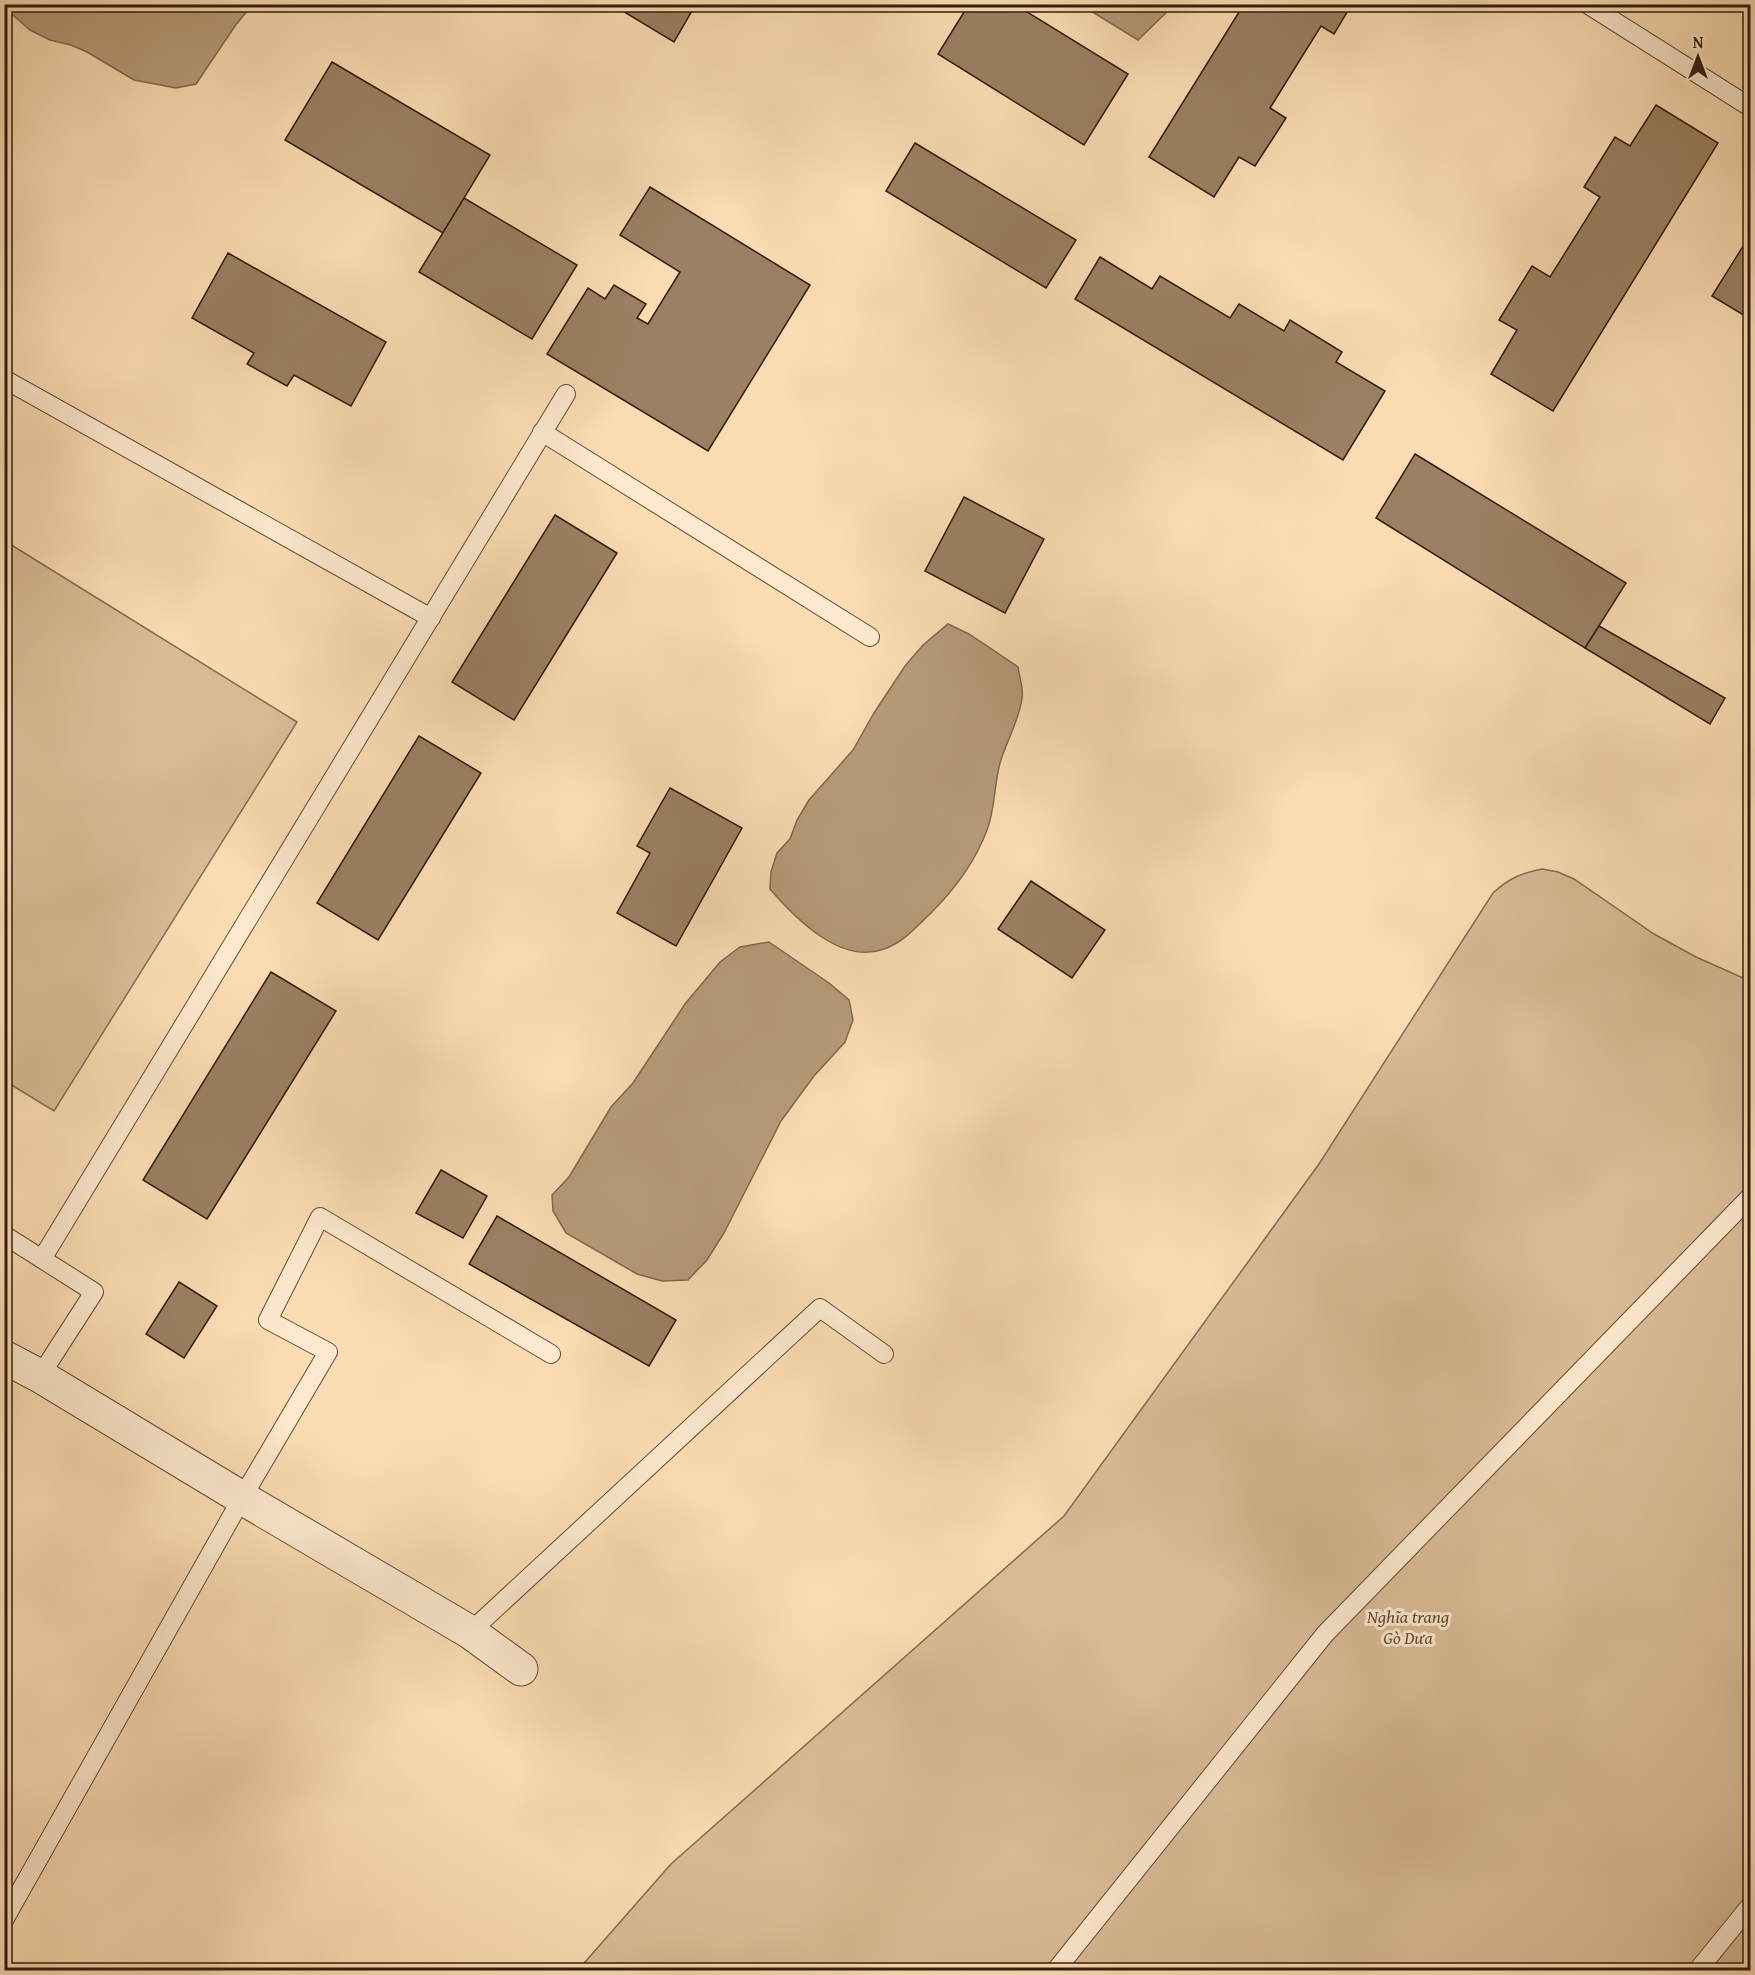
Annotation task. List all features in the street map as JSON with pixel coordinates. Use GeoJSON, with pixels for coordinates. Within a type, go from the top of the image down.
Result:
{"type":"FeatureCollection","features":[{"type":"Feature","properties":{"kind":"street"},"geometry":{"type":"LineString","coordinates":[[4,1357],[40,1376],[470,1632],[521,1669]]}},
{"type":"Feature","properties":{"kind":"lane"},"geometry":{"type":"LineString","coordinates":[[1587,4],[1750,107]]}},
{"type":"Feature","properties":{"kind":"lane"},"geometry":{"type":"LineString","coordinates":[[4,379],[431,618]]}},
{"type":"Feature","properties":{"kind":"lane"},"geometry":{"type":"LineString","coordinates":[[42,1259],[566,394]]}},
{"type":"Feature","properties":{"kind":"lane"},"geometry":{"type":"LineString","coordinates":[[542,432],[870,637]]}},
{"type":"Feature","properties":{"kind":"lane"},"geometry":{"type":"LineString","coordinates":[[1056,1971],[1325,1634],[1750,1197]]}},
{"type":"Feature","properties":{"kind":"lane"},"geometry":{"type":"LineString","coordinates":[[4,1920],[242,1498],[328,1352],[267,1320],[320,1217],[551,1354]]}},
{"type":"Feature","properties":{"kind":"lane"},"geometry":{"type":"LineString","coordinates":[[4,1235],[94,1292],[40,1376]]}},
{"type":"Feature","properties":{"kind":"lane"},"geometry":{"type":"LineString","coordinates":[[470,1632],[819,1308],[884,1354]]}},
{"type":"Feature","properties":{"kind":"lane"},"geometry":{"type":"LineString","coordinates":[[1698,1971],[1750,1906]]}},
{"type":"Feature","properties":{"kind":"green space"},"geometry":{"type":"Polygon","coordinates":[[[5,541],[297,722],[54,1111],[5,1081],[5,541]]]}},
{"type":"Feature","properties":{"kind":"green space","name":"Nghĩa trang Gò Dưa"},"geometry":{"type":"Polygon","coordinates":[[[1542,869],[1558,872],[1574,879],[1654,934],[1696,957],[1750,981],[1750,1970],[578,1970],[671,1864],[1064,1516],[1319,1164],[1493,893],[1515,877],[1542,869]]]}},
{"type":"Feature","properties":{"kind":"shaded area"},"geometry":{"type":"Polygon","coordinates":[[[5,4],[252,5],[196,84],[176,88],[134,80],[87,52],[50,40],[30,30],[5,8],[5,4]]]}},
{"type":"Feature","properties":{"kind":"shaded area"},"geometry":{"type":"Polygon","coordinates":[[[1081,5],[1174,5],[1138,40],[1081,5]]]}},
{"type":"Feature","properties":{"kind":"shaded area"},"geometry":{"type":"Polygon","coordinates":[[[948,624],[969,634],[1018,667],[1022,698],[1000,763],[990,822],[977,853],[964,874],[940,904],[915,928],[904,938],[884,949],[868,952],[852,951],[821,936],[793,913],[770,889],[771,872],[777,853],[790,839],[797,820],[809,800],[853,750],[905,666],[923,645],[948,624]]]}},
{"type":"Feature","properties":{"kind":"shaded area"},"geometry":{"type":"Polygon","coordinates":[[[769,942],[829,983],[849,1000],[853,1020],[845,1042],[814,1076],[781,1121],[724,1233],[707,1260],[688,1280],[662,1281],[637,1274],[566,1233],[553,1211],[552,1195],[569,1177],[611,1107],[633,1083],[685,1004],[720,962],[740,947],[769,942]]]}},
{"type":"Feature","properties":{"kind":"building"},"geometry":{"type":"Polygon","coordinates":[[[611,4],[696,4],[674,42],[611,4]]]}},
{"type":"Feature","properties":{"kind":"building"},"geometry":{"type":"Polygon","coordinates":[[[969,4],[1014,4],[1128,74],[1084,145],[938,54],[969,4]]]}},
{"type":"Feature","properties":{"kind":"building"},"geometry":{"type":"Polygon","coordinates":[[[1244,4],[1352,4],[1334,34],[1321,26],[1270,108],[1286,118],[1255,166],[1239,157],[1214,197],[1149,157],[1244,4]]]}},
{"type":"Feature","properties":{"kind":"building"},"geometry":{"type":"Polygon","coordinates":[[[332,62],[490,155],[443,233],[285,140],[332,62]]]}},
{"type":"Feature","properties":{"kind":"building"},"geometry":{"type":"Polygon","coordinates":[[[1656,105],[1718,143],[1553,411],[1491,374],[1517,330],[1499,320],[1532,266],[1550,277],[1600,197],[1584,187],[1615,137],[1630,146],[1656,105]]]}},
{"type":"Feature","properties":{"kind":"building"},"geometry":{"type":"Polygon","coordinates":[[[915,143],[1076,240],[1046,288],[886,191],[915,143]]]}},
{"type":"Feature","properties":{"kind":"building"},"geometry":{"type":"Polygon","coordinates":[[[650,187],[810,285],[708,451],[547,354],[588,288],[605,299],[614,285],[646,304],[637,318],[648,324],[680,272],[620,235],[650,187]]]}},
{"type":"Feature","properties":{"kind":"building"},"geometry":{"type":"Polygon","coordinates":[[[464,198],[577,265],[532,339],[419,272],[464,198]]]}},
{"type":"Feature","properties":{"kind":"building"},"geometry":{"type":"Polygon","coordinates":[[[1750,235],[1750,319],[1712,296],[1750,235]]]}},
{"type":"Feature","properties":{"kind":"building"},"geometry":{"type":"Polygon","coordinates":[[[228,253],[386,342],[351,406],[294,375],[287,386],[247,364],[254,353],[192,318],[228,253]]]}},
{"type":"Feature","properties":{"kind":"building"},"geometry":{"type":"Polygon","coordinates":[[[1100,257],[1152,289],[1160,276],[1230,318],[1239,304],[1284,331],[1290,320],[1342,352],[1336,362],[1385,391],[1343,460],[1075,299],[1100,257]]]}},
{"type":"Feature","properties":{"kind":"building"},"geometry":{"type":"Polygon","coordinates":[[[1415,454],[1626,583],[1585,648],[1376,518],[1415,454]]]}},
{"type":"Feature","properties":{"kind":"building"},"geometry":{"type":"Polygon","coordinates":[[[964,497],[1044,539],[1005,613],[925,571],[964,497]]]}},
{"type":"Feature","properties":{"kind":"building"},"geometry":{"type":"Polygon","coordinates":[[[555,515],[617,553],[514,720],[452,682],[555,515]]]}},
{"type":"Feature","properties":{"kind":"building"},"geometry":{"type":"Polygon","coordinates":[[[1599,626],[1725,698],[1710,724],[1585,648],[1599,626]]]}},
{"type":"Feature","properties":{"kind":"building"},"geometry":{"type":"Polygon","coordinates":[[[419,736],[481,773],[378,940],[317,903],[419,736]]]}},
{"type":"Feature","properties":{"kind":"building"},"geometry":{"type":"Polygon","coordinates":[[[670,788],[742,828],[676,946],[617,913],[650,853],[637,846],[670,788]]]}},
{"type":"Feature","properties":{"kind":"building"},"geometry":{"type":"Polygon","coordinates":[[[1031,881],[1105,930],[1072,978],[998,929],[1031,881]]]}},
{"type":"Feature","properties":{"kind":"building"},"geometry":{"type":"Polygon","coordinates":[[[271,972],[336,1011],[207,1219],[143,1180],[271,972]]]}},
{"type":"Feature","properties":{"kind":"building"},"geometry":{"type":"Polygon","coordinates":[[[441,1170],[487,1196],[463,1238],[416,1213],[441,1170]]]}},
{"type":"Feature","properties":{"kind":"building"},"geometry":{"type":"Polygon","coordinates":[[[497,1216],[676,1320],[649,1366],[469,1264],[497,1216]]]}},
{"type":"Feature","properties":{"kind":"building"},"geometry":{"type":"Polygon","coordinates":[[[179,1282],[217,1306],[184,1358],[146,1334],[179,1282]]]}}]}
